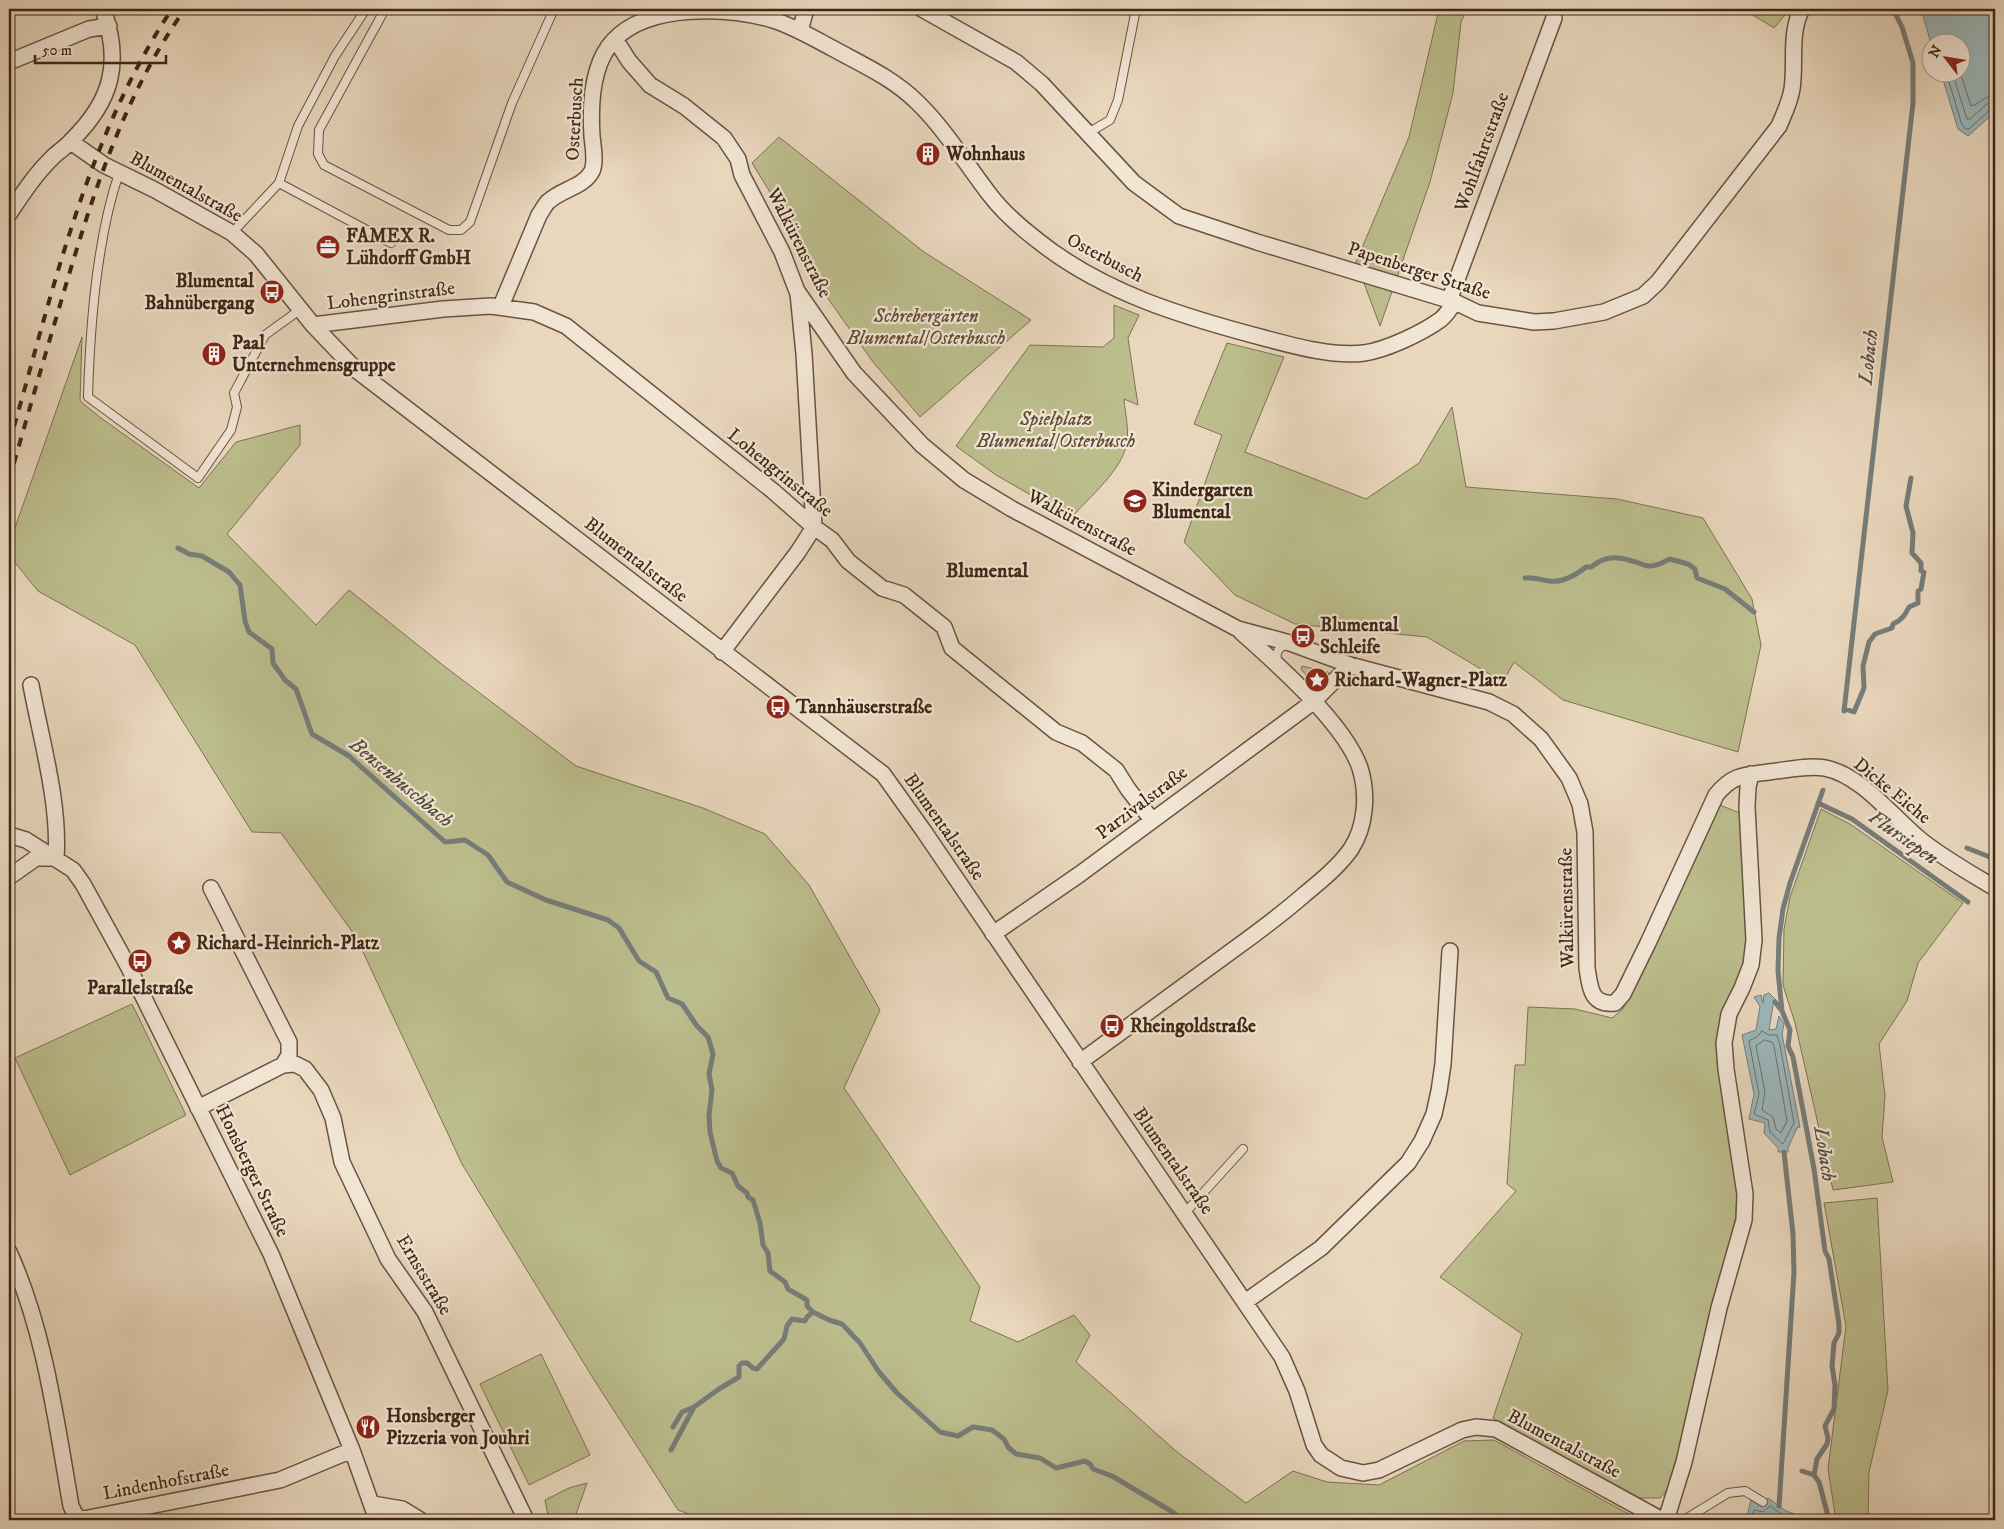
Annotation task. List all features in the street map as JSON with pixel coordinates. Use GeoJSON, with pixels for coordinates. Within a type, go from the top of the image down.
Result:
{"type":"FeatureCollection","features":[{"type":"Feature","properties":{"kind":"street"},"geometry":{"type":"LineString","coordinates":[[9,214],[33,178],[54,155],[71,142],[98,111],[107,92],[114,60],[109,26],[103,9]]}},
{"type":"Feature","properties":{"kind":"street"},"geometry":{"type":"LineString","coordinates":[[800,31],[806,9]]}},
{"type":"Feature","properties":{"kind":"street","name":"Papenberger Straße"},"geometry":{"type":"LineString","coordinates":[[922,9],[1016,62],[1042,84],[1134,183],[1179,216],[1222,231],[1452,301],[1478,313],[1534,322],[1554,321],[1604,312],[1643,296],[1658,282],[1779,126],[1792,90],[1795,21],[1802,9]]}},
{"type":"Feature","properties":{"kind":"street","name":"Osterbusch"},"geometry":{"type":"LineString","coordinates":[[501,306],[539,216],[547,202],[585,181],[594,168],[593,97],[598,69],[605,53],[615,39],[633,26],[658,16],[698,11],[738,13],[773,20],[800,31],[889,79],[916,101],[943,132],[992,198],[1014,220],[1059,257],[1124,293],[1164,308],[1294,346],[1343,353],[1364,353],[1405,339],[1442,319],[1452,301]]}},
{"type":"Feature","properties":{"kind":"street","name":"Wohlfahrtstraße"},"geometry":{"type":"LineString","coordinates":[[1452,301],[1554,18]]}},
{"type":"Feature","properties":{"kind":"street"},"geometry":{"type":"LineString","coordinates":[[9,62],[89,29],[109,26]]}},
{"type":"Feature","properties":{"kind":"street","name":"Walkürenstraße"},"geometry":{"type":"LineString","coordinates":[[615,39],[629,61],[650,85],[684,106],[724,138],[738,159],[742,174],[782,252],[797,291],[854,372],[922,445],[964,480],[1012,509],[1238,629],[1290,643],[1350,665],[1496,705],[1526,724],[1542,739],[1569,778],[1580,804],[1585,832],[1587,968],[1590,988],[1596,998],[1605,1004],[1615,1003],[1623,994],[1716,795],[1725,784],[1740,775],[1751,774]]}},
{"type":"Feature","properties":{"kind":"street","name":"Blumentalstraße"},"geometry":{"type":"LineString","coordinates":[[71,142],[104,165],[232,233],[256,254],[313,325],[355,370],[883,774],[1282,1357],[1297,1391],[1314,1445],[1321,1455],[1340,1468],[1364,1473],[1380,1470],[1462,1430],[1476,1427],[1496,1429],[1662,1520]]}},
{"type":"Feature","properties":{"kind":"street"},"geometry":{"type":"LineString","coordinates":[[722,652],[798,552],[814,527],[804,354],[797,291]]}},
{"type":"Feature","properties":{"kind":"street","name":"Lohengrinstraße"},"geometry":{"type":"LineString","coordinates":[[313,325],[443,309],[501,306],[534,312],[566,326],[832,540],[848,561],[882,588],[904,596],[944,627],[952,648],[1056,732],[1082,743],[1116,770],[1152,820]]}},
{"type":"Feature","properties":{"kind":"street","name":"Walkürenstraße"},"geometry":{"type":"LineString","coordinates":[[1238,629],[1279,666],[1312,702]]}},
{"type":"Feature","properties":{"kind":"street"},"geometry":{"type":"LineString","coordinates":[[1080,1062],[1270,923],[1330,873],[1351,849],[1358,835],[1365,804],[1360,768],[1350,747],[1312,702],[1350,665]]}},
{"type":"Feature","properties":{"kind":"street"},"geometry":{"type":"LineString","coordinates":[[9,877],[36,858],[56,858],[58,837],[55,810],[31,685]]}},
{"type":"Feature","properties":{"kind":"street","name":"Parzivalstraße"},"geometry":{"type":"LineString","coordinates":[[993,934],[1080,874],[1312,702]]}},
{"type":"Feature","properties":{"kind":"street","name":"Dicke Eiche"},"geometry":{"type":"LineString","coordinates":[[1751,774],[1801,768],[1825,768],[1838,773],[1864,788],[1920,839],[1943,857],[1995,888]]}},
{"type":"Feature","properties":{"kind":"street"},"geometry":{"type":"LineString","coordinates":[[1666,1520],[1684,1462],[1719,1308],[1744,1220],[1745,1194],[1724,1043],[1729,1014],[1751,965],[1754,940],[1747,807],[1751,774]]}},
{"type":"Feature","properties":{"kind":"street","name":"Honsberger Straße"},"geometry":{"type":"LineString","coordinates":[[9,835],[26,840],[73,870],[83,884],[128,966],[270,1254],[352,1450],[373,1504],[377,1520]]}},
{"type":"Feature","properties":{"kind":"street"},"geometry":{"type":"LineString","coordinates":[[198,1108],[283,1065],[289,1055],[288,1042],[211,888]]}},
{"type":"Feature","properties":{"kind":"street"},"geometry":{"type":"LineString","coordinates":[[1245,1302],[1321,1248],[1408,1163],[1422,1141],[1434,1114],[1443,1064],[1450,951]]}},
{"type":"Feature","properties":{"kind":"street","name":"Ernststraße"},"geometry":{"type":"LineString","coordinates":[[283,1065],[295,1064],[305,1069],[320,1090],[333,1118],[342,1162],[388,1259],[425,1312],[526,1520]]}},
{"type":"Feature","properties":{"kind":"street","name":"Lindenhofstraße"},"geometry":{"type":"LineString","coordinates":[[9,1252],[26,1300],[47,1375],[71,1506],[76,1516],[83,1519],[104,1518],[280,1480],[352,1450]]}},
{"type":"Feature","properties":{"kind":"street"},"geometry":{"type":"LineString","coordinates":[[373,1504],[402,1509],[420,1520]]}},
{"type":"Feature","properties":{"kind":"lane"},"geometry":{"type":"LineString","coordinates":[[232,233],[279,183],[298,126],[335,56],[366,9]]}},
{"type":"Feature","properties":{"kind":"lane"},"geometry":{"type":"LineString","coordinates":[[385,9],[319,130],[318,154],[324,165],[448,230],[460,230],[470,222],[512,103],[554,9]]}},
{"type":"Feature","properties":{"kind":"lane"},"geometry":{"type":"LineString","coordinates":[[1088,133],[1110,120],[1115,106],[1136,9]]}},
{"type":"Feature","properties":{"kind":"lane"},"geometry":{"type":"LineString","coordinates":[[119,173],[104,227],[89,342],[88,398],[198,478],[231,430],[236,407],[234,393],[265,335],[301,309]]}},
{"type":"Feature","properties":{"kind":"lane"},"geometry":{"type":"LineString","coordinates":[[279,183],[391,243]]}},
{"type":"Feature","properties":{"kind":"lane"},"geometry":{"type":"LineString","coordinates":[[1279,666],[1276,658],[1277,651],[1283,645],[1290,643]]}},
{"type":"Feature","properties":{"kind":"lane"},"geometry":{"type":"LineString","coordinates":[[1184,1214],[1242,1149]]}},
{"type":"Feature","properties":{"kind":"lane"},"geometry":{"type":"LineString","coordinates":[[1684,1520],[1728,1493],[1745,1491],[1764,1502]]}},
{"type":"Feature","properties":{"kind":"green space"},"geometry":{"type":"Polygon","coordinates":[[[1439,9],[1467,9],[1461,22],[1453,93],[1430,182],[1380,326],[1356,262],[1409,137],[1439,9]]]}},
{"type":"Feature","properties":{"kind":"green space"},"geometry":{"type":"Polygon","coordinates":[[[1743,9],[1790,9],[1774,28],[1743,9]]]}},
{"type":"Feature","properties":{"kind":"green space","name":"Schrebergärten Blumental/Osterbusch"},"geometry":{"type":"Polygon","coordinates":[[[779,137],[924,252],[1031,320],[920,417],[873,362],[824,293],[796,234],[752,163],[779,137]]]}},
{"type":"Feature","properties":{"kind":"green space","name":"Spielplatz Blumental/Osterbusch"},"geometry":{"type":"Polygon","coordinates":[[[1114,305],[1139,315],[1128,338],[1138,405],[1124,399],[1128,431],[1124,452],[1119,463],[1104,483],[1071,518],[996,475],[956,446],[1030,345],[1103,347],[1114,338],[1114,305]]]}},
{"type":"Feature","properties":{"kind":"green space"},"geometry":{"type":"Polygon","coordinates":[[[82,337],[80,401],[199,488],[236,442],[300,425],[300,445],[227,534],[316,625],[349,590],[444,666],[576,766],[703,808],[765,834],[809,885],[880,1010],[844,1088],[980,1287],[970,1321],[1018,1342],[1074,1315],[1090,1335],[1076,1362],[1177,1452],[1246,1503],[1293,1471],[1327,1482],[1379,1485],[1464,1441],[1494,1440],[1636,1518],[1633,1520],[706,1520],[678,1510],[591,1375],[462,1164],[356,937],[281,833],[252,832],[135,645],[38,591],[9,555],[9,545],[82,337]]]}},
{"type":"Feature","properties":{"kind":"green space"},"geometry":{"type":"Polygon","coordinates":[[[1227,343],[1284,357],[1245,452],[1366,499],[1419,463],[1452,407],[1466,487],[1617,499],[1703,518],[1752,599],[1761,645],[1738,752],[1563,700],[1514,662],[1503,682],[1427,637],[1295,624],[1235,595],[1184,542],[1222,435],[1194,424],[1227,343]]]}},
{"type":"Feature","properties":{"kind":"green space","name":"Richard-Wagner-Platz"},"geometry":{"type":"Polygon","coordinates":[[[1302,666],[1328,672],[1329,675],[1315,686],[1301,669],[1302,666]]]}},
{"type":"Feature","properties":{"kind":"green space"},"geometry":{"type":"Polygon","coordinates":[[[1720,805],[1742,814],[1749,947],[1742,978],[1721,1018],[1719,1058],[1737,1187],[1736,1216],[1679,1462],[1666,1491],[1660,1498],[1639,1498],[1493,1418],[1522,1334],[1440,1277],[1516,1191],[1507,1184],[1515,1065],[1525,1065],[1528,1007],[1575,1009],[1612,1018],[1623,1009],[1657,942],[1720,805]]]}},
{"type":"Feature","properties":{"kind":"green space"},"geometry":{"type":"Polygon","coordinates":[[[1821,809],[1850,824],[1963,903],[1918,963],[1907,1001],[1879,1044],[1885,1096],[1882,1137],[1893,1182],[1833,1190],[1795,1023],[1783,985],[1784,929],[1790,897],[1821,809]]]}},
{"type":"Feature","properties":{"kind":"green space"},"geometry":{"type":"Polygon","coordinates":[[[132,1004],[186,1115],[70,1175],[15,1058],[132,1004]]]}},
{"type":"Feature","properties":{"kind":"green space"},"geometry":{"type":"Polygon","coordinates":[[[1877,1198],[1888,1390],[1869,1472],[1868,1520],[1836,1520],[1828,1469],[1846,1326],[1824,1203],[1877,1198]]]}},
{"type":"Feature","properties":{"kind":"green space"},"geometry":{"type":"Polygon","coordinates":[[[541,1354],[590,1455],[529,1485],[480,1384],[541,1354]]]}},
{"type":"Feature","properties":{"kind":"green space"},"geometry":{"type":"Polygon","coordinates":[[[587,1483],[574,1520],[549,1520],[545,1500],[569,1488],[587,1483]]]}},
{"type":"Feature","properties":{"kind":"water"},"geometry":{"type":"Polygon","coordinates":[[[1921,9],[1995,9],[1995,112],[1968,136],[1958,129],[1944,82],[1972,82],[1972,32],[1928,32],[1921,9]]]}},
{"type":"Feature","properties":{"kind":"water"},"geometry":{"type":"Polygon","coordinates":[[[1769,993],[1776,1000],[1773,1005],[1769,1030],[1776,1029],[1779,1016],[1784,1024],[1782,1034],[1800,1127],[1797,1128],[1788,1152],[1778,1152],[1778,1148],[1764,1133],[1765,1123],[1749,1119],[1754,1094],[1742,1035],[1756,1030],[1760,1006],[1754,997],[1761,995],[1763,1003],[1764,995],[1769,993]]]}},
{"type":"Feature","properties":{"kind":"water"},"geometry":{"type":"Polygon","coordinates":[[[1768,1498],[1786,1511],[1806,1520],[1746,1520],[1751,1500],[1762,1507],[1768,1498]]]}},
{"type":"Feature","properties":{"kind":"waterway","name":"Lobach"},"geometry":{"type":"LineString","coordinates":[[1844,711],[1913,103],[1913,63],[1902,27],[1893,9]]}},
{"type":"Feature","properties":{"kind":"waterway"},"geometry":{"type":"LineString","coordinates":[[1845,709],[1854,712],[1864,688],[1863,666],[1869,642],[1875,634],[1892,628],[1893,624],[1903,617],[1909,607],[1918,603],[1918,591],[1921,589],[1924,572],[1921,571],[1921,563],[1912,553],[1913,533],[1906,506],[1911,478]]}},
{"type":"Feature","properties":{"kind":"waterway","name":"Bensenbuschbach"},"geometry":{"type":"LineString","coordinates":[[178,548],[189,554],[202,556],[229,572],[240,585],[245,621],[249,632],[272,649],[273,663],[285,680],[296,689],[312,734],[349,756],[445,842],[465,840],[488,855],[507,882],[546,900],[608,920],[619,928],[639,961],[656,972],[668,998],[682,1004],[697,1026],[708,1037],[713,1054],[709,1074],[712,1090],[709,1115],[710,1132],[717,1161],[721,1168],[732,1173],[738,1186],[753,1200],[760,1223],[763,1245],[768,1253],[770,1271],[785,1282],[788,1289],[807,1300],[807,1306],[813,1312],[842,1324],[860,1343],[879,1372],[897,1393],[940,1432],[958,1436],[973,1427],[992,1430],[1004,1439],[1008,1447],[1016,1454],[1040,1458],[1056,1468],[1085,1461],[1093,1469],[1112,1476],[1183,1520]]}},
{"type":"Feature","properties":{"kind":"waterway"},"geometry":{"type":"LineString","coordinates":[[1525,578],[1549,581],[1564,580],[1586,567],[1591,567],[1610,558],[1626,559],[1646,566],[1659,564],[1670,559],[1688,564],[1695,569],[1697,578],[1725,589],[1754,612]]}},
{"type":"Feature","properties":{"kind":"waterway","name":"Lobach"},"geometry":{"type":"LineString","coordinates":[[1823,790],[1790,883],[1783,909],[1779,938],[1778,971],[1782,1011],[1790,1030],[1788,1046],[1793,1057],[1814,1169],[1825,1251],[1829,1259],[1839,1324],[1839,1333],[1834,1343],[1832,1366],[1835,1385],[1834,1409],[1825,1426],[1828,1438],[1827,1444],[1817,1459],[1814,1475],[1819,1482],[1829,1520]]}},
{"type":"Feature","properties":{"kind":"waterway","name":"Flursiepen"},"geometry":{"type":"LineString","coordinates":[[1818,803],[1852,819],[1968,902]]}},
{"type":"Feature","properties":{"kind":"waterway","name":"Flursiepen"},"geometry":{"type":"LineString","coordinates":[[1967,848],[1995,859]]}},
{"type":"Feature","properties":{"kind":"waterway","name":"Lobach"},"geometry":{"type":"LineString","coordinates":[[1775,1002],[1782,1011]]}},
{"type":"Feature","properties":{"kind":"waterway"},"geometry":{"type":"LineString","coordinates":[[1779,1506],[1794,1272],[1793,1234],[1784,1152]]}},
{"type":"Feature","properties":{"kind":"waterway"},"geometry":{"type":"LineString","coordinates":[[671,1450],[694,1407],[739,1377],[739,1366],[742,1363],[747,1363],[757,1369],[784,1339],[787,1326],[792,1319],[805,1321],[813,1312]]}},
{"type":"Feature","properties":{"kind":"waterway"},"geometry":{"type":"LineString","coordinates":[[673,1427],[682,1412],[694,1407]]}},
{"type":"Feature","properties":{"kind":"waterway","name":"Bensenbuschbach"},"geometry":{"type":"LineString","coordinates":[[1802,1471],[1814,1475]]}},
{"type":"Feature","properties":{"kind":"railway"},"geometry":{"type":"LineString","coordinates":[[9,444],[74,220],[94,165],[116,111],[142,59],[172,9]]}},
{"type":"Feature","properties":{"kind":"railway"},"geometry":{"type":"LineString","coordinates":[[9,481],[62,298],[98,185],[127,112],[144,77],[163,42],[185,9]]}},
{"type":"Feature","properties":{"kind":"place","name":"Wohnhaus"},"geometry":{"type":"Point","coordinates":[928,154]}},
{"type":"Feature","properties":{"kind":"place","name":"FAMEX R. Lühdorff GmbH"},"geometry":{"type":"Point","coordinates":[328,247]}},
{"type":"Feature","properties":{"kind":"place","name":"Blumental Bahnübergang"},"geometry":{"type":"Point","coordinates":[272,292]}},
{"type":"Feature","properties":{"kind":"place","name":"Paal Unternehmensgruppe"},"geometry":{"type":"Point","coordinates":[214,354]}},
{"type":"Feature","properties":{"kind":"place","name":"Kindergarten Blumental"},"geometry":{"type":"Point","coordinates":[1135,501]}},
{"type":"Feature","properties":{"kind":"place","name":"Blumental Schleife"},"geometry":{"type":"Point","coordinates":[1303,636]}},
{"type":"Feature","properties":{"kind":"place","name":"Richard-Wagner-Platz"},"geometry":{"type":"Point","coordinates":[1317,680]}},
{"type":"Feature","properties":{"kind":"place","name":"Tannhäuserstraße"},"geometry":{"type":"Point","coordinates":[778,707]}},
{"type":"Feature","properties":{"kind":"place","name":"Richard-Heinrich-Platz"},"geometry":{"type":"Point","coordinates":[179,943]}},
{"type":"Feature","properties":{"kind":"place","name":"Parallelstraße"},"geometry":{"type":"Point","coordinates":[140,961]}},
{"type":"Feature","properties":{"kind":"place","name":"Rheingoldstraße"},"geometry":{"type":"Point","coordinates":[1112,1026]}},
{"type":"Feature","properties":{"kind":"place","name":"Honsberger Pizzeria von Jouhri"},"geometry":{"type":"Point","coordinates":[368,1427]}},
{"type":"Feature","properties":{"kind":"district","name":"Blumental"},"geometry":{"type":"Point","coordinates":[987,571]}}]}
